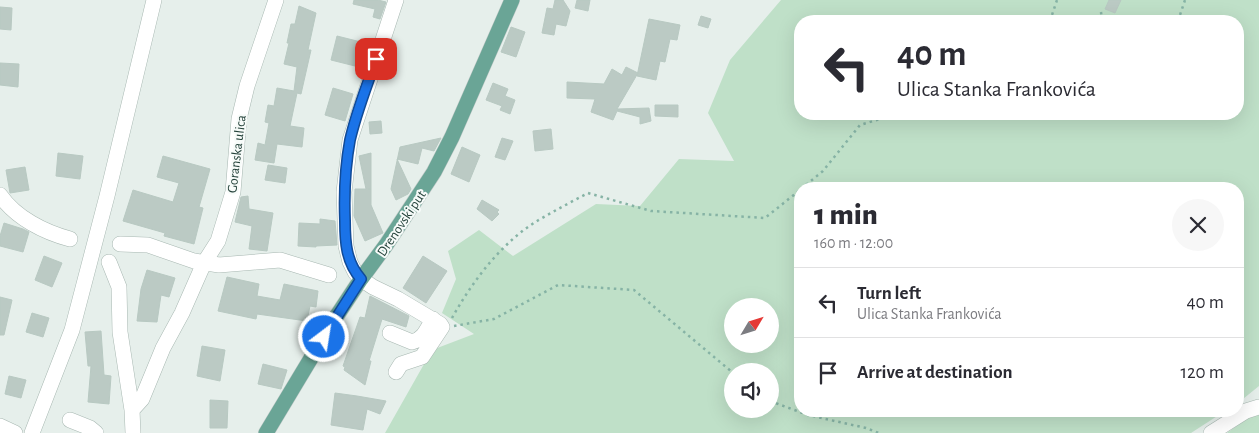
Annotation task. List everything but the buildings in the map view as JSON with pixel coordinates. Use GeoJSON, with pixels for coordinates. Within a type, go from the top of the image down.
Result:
{"type":"FeatureCollection","features":[{"type":"Feature","properties":{"kind":"main road","name":"Drenovski put"},"geometry":{"type":"LineString","coordinates":[[266,433],[334,320],[434,172],[452,137],[512,0]]}},
{"type":"Feature","properties":{"kind":"street"},"geometry":{"type":"LineString","coordinates":[[32,433],[72,330],[107,196],[154,0]]}},
{"type":"Feature","properties":{"kind":"street","name":"Goranska ulica"},"geometry":{"type":"LineString","coordinates":[[132,410],[142,399],[152,371],[182,313],[204,263],[218,241],[233,192],[240,119],[247,86],[276,0]]}},
{"type":"Feature","properties":{"kind":"street"},"geometry":{"type":"LineString","coordinates":[[396,0],[355,122],[347,163],[344,192],[346,246],[355,272],[373,288],[398,299],[442,325],[442,330],[422,357],[401,364],[396,372]]}},
{"type":"Feature","properties":{"kind":"street"},"geometry":{"type":"LineString","coordinates":[[0,195],[27,221],[52,234],[70,239]]}},
{"type":"Feature","properties":{"kind":"street"},"geometry":{"type":"LineString","coordinates":[[120,244],[148,245],[194,262],[219,265],[280,260],[330,274]]}},
{"type":"Feature","properties":{"kind":"street"},"geometry":{"type":"LineString","coordinates":[[109,262],[118,282],[120,332],[132,410],[133,433]]}},
{"type":"Feature","properties":{"kind":"street"},"geometry":{"type":"LineString","coordinates":[[390,333],[412,342],[416,341],[424,336],[433,320]]}},
{"type":"Feature","properties":{"kind":"street"},"geometry":{"type":"LineString","coordinates":[[1244,412],[1259,407]]}},
{"type":"Feature","properties":{"kind":"street"},"geometry":{"type":"LineString","coordinates":[[1211,433],[1236,417]]}},
{"type":"Feature","properties":{"kind":"street"},"geometry":{"type":"LineString","coordinates":[[70,420],[90,428],[96,433]]}},
{"type":"Feature","properties":{"kind":"street"},"geometry":{"type":"LineString","coordinates":[[0,426],[15,433]]}},
{"type":"Feature","properties":{"kind":"path"},"geometry":{"type":"LineString","coordinates":[[1052,15],[1057,0]]}},
{"type":"Feature","properties":{"kind":"path"},"geometry":{"type":"LineString","coordinates":[[1180,15],[1185,0]]}},
{"type":"Feature","properties":{"kind":"path"},"geometry":{"type":"LineString","coordinates":[[808,182],[823,170],[860,124],[875,120]]}},
{"type":"Feature","properties":{"kind":"path"},"geometry":{"type":"LineString","coordinates":[[724,365],[634,290],[558,286],[494,319],[448,326],[483,271],[508,243],[536,222],[588,193],[651,210],[765,218],[794,194]]}},
{"type":"Feature","properties":{"kind":"path"},"geometry":{"type":"LineString","coordinates":[[779,404],[794,410]]}},
{"type":"Feature","properties":{"kind":"path"},"geometry":{"type":"LineString","coordinates":[[817,417],[880,433]]}},
{"type":"Feature","properties":{"kind":"green space"},"geometry":{"type":"Polygon","coordinates":[[[781,0],[1259,0],[1259,386],[1244,398],[1244,182],[794,182],[794,417],[1216,417],[1191,433],[385,433],[432,350],[474,334],[442,313],[456,279],[448,251],[479,230],[513,256],[596,204],[640,206],[679,159],[734,161],[708,113],[730,60],[781,0]]]}},
{"type":"Feature","properties":{"kind":"green space"},"geometry":{"type":"Polygon","coordinates":[[[1259,409],[1259,433],[1227,433],[1259,409]]]}},
{"type":"Feature","properties":{"kind":"route"},"geometry":{"type":"LineString","coordinates":[[324,337],[361,279],[350,262],[346,246],[344,192],[350,140],[376,59]]}}]}
